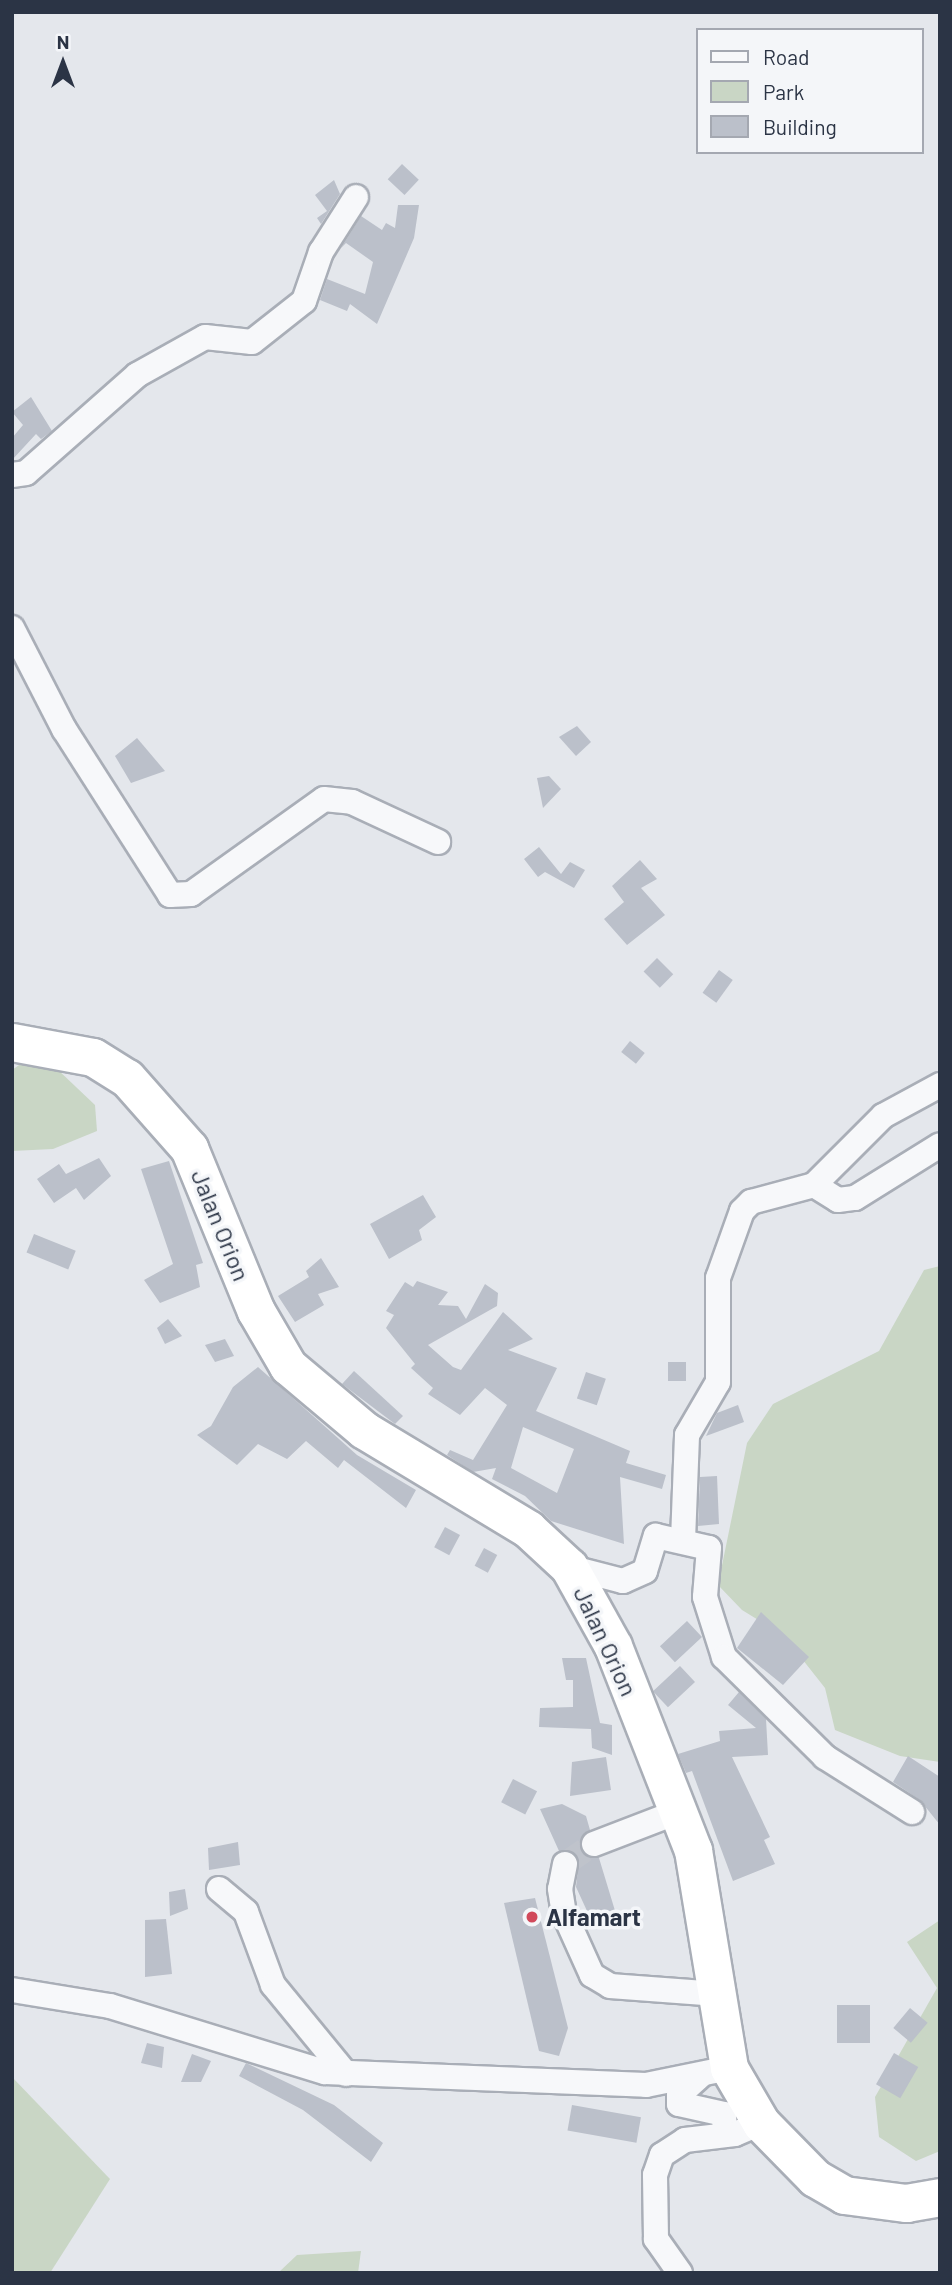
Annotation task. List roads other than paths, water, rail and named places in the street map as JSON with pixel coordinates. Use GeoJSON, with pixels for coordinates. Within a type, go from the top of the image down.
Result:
{"type":"FeatureCollection","features":[{"type":"Feature","properties":{"kind":"highway","name":"Jalan Orion"},"geometry":{"type":"LineString","coordinates":[[12,1042],[93,1057],[127,1079],[189,1148],[256,1311],[288,1366],[365,1430],[528,1529],[569,1567],[600,1617],[680,1811],[698,1869],[718,1994],[715,2072],[815,2178],[844,2195],[906,2203],[940,2197]]}},
{"type":"Feature","properties":{"kind":"street"},"geometry":{"type":"LineString","coordinates":[[12,475],[26,473],[137,375],[205,337],[252,342],[304,301],[321,253],[356,197]]}},
{"type":"Feature","properties":{"kind":"street"},"geometry":{"type":"LineString","coordinates":[[12,628],[64,729],[170,895],[191,894],[324,799],[352,802],[438,842]]}},
{"type":"Feature","properties":{"kind":"street"},"geometry":{"type":"LineString","coordinates":[[683,1540],[687,1435],[718,1382],[718,1278],[733,1229],[751,1202],[814,1185],[883,1115],[940,1085]]}},
{"type":"Feature","properties":{"kind":"street"},"geometry":{"type":"LineString","coordinates":[[814,1185],[838,1200],[855,1198],[940,1145]]}},
{"type":"Feature","properties":{"kind":"street"},"geometry":{"type":"LineString","coordinates":[[569,1567],[623,1581],[645,1571],[656,1536],[683,1540],[712,1553],[705,1597],[724,1657],[817,1751],[912,1812]]}},
{"type":"Feature","properties":{"kind":"street"},"geometry":{"type":"LineString","coordinates":[[594,1844],[680,1811]]}},
{"type":"Feature","properties":{"kind":"street"},"geometry":{"type":"LineString","coordinates":[[565,1864],[559,1889],[564,1913],[592,1975],[610,1986],[718,1994]]}},
{"type":"Feature","properties":{"kind":"street"},"geometry":{"type":"LineString","coordinates":[[219,1889],[246,1912],[273,1985],[346,2074]]}},
{"type":"Feature","properties":{"kind":"street"},"geometry":{"type":"LineString","coordinates":[[12,1990],[110,2006],[346,2074],[453,2081],[646,2085],[715,2072]]}},
{"type":"Feature","properties":{"kind":"street"},"geometry":{"type":"LineString","coordinates":[[715,2072],[679,2095],[679,2104],[724,2114],[725,2135]]}},
{"type":"Feature","properties":{"kind":"street"},"geometry":{"type":"LineString","coordinates":[[680,2273],[656,2239],[657,2165],[685,2140],[725,2135],[761,2123]]}},
{"type":"Feature","properties":{"kind":"tunnel"},"geometry":{"type":"LineString","coordinates":[[565,1864],[594,1844]]}},
{"type":"Feature","properties":{"kind":"place","name":"Alfamart"},"geometry":{"type":"Point","coordinates":[532,1917]}}]}
